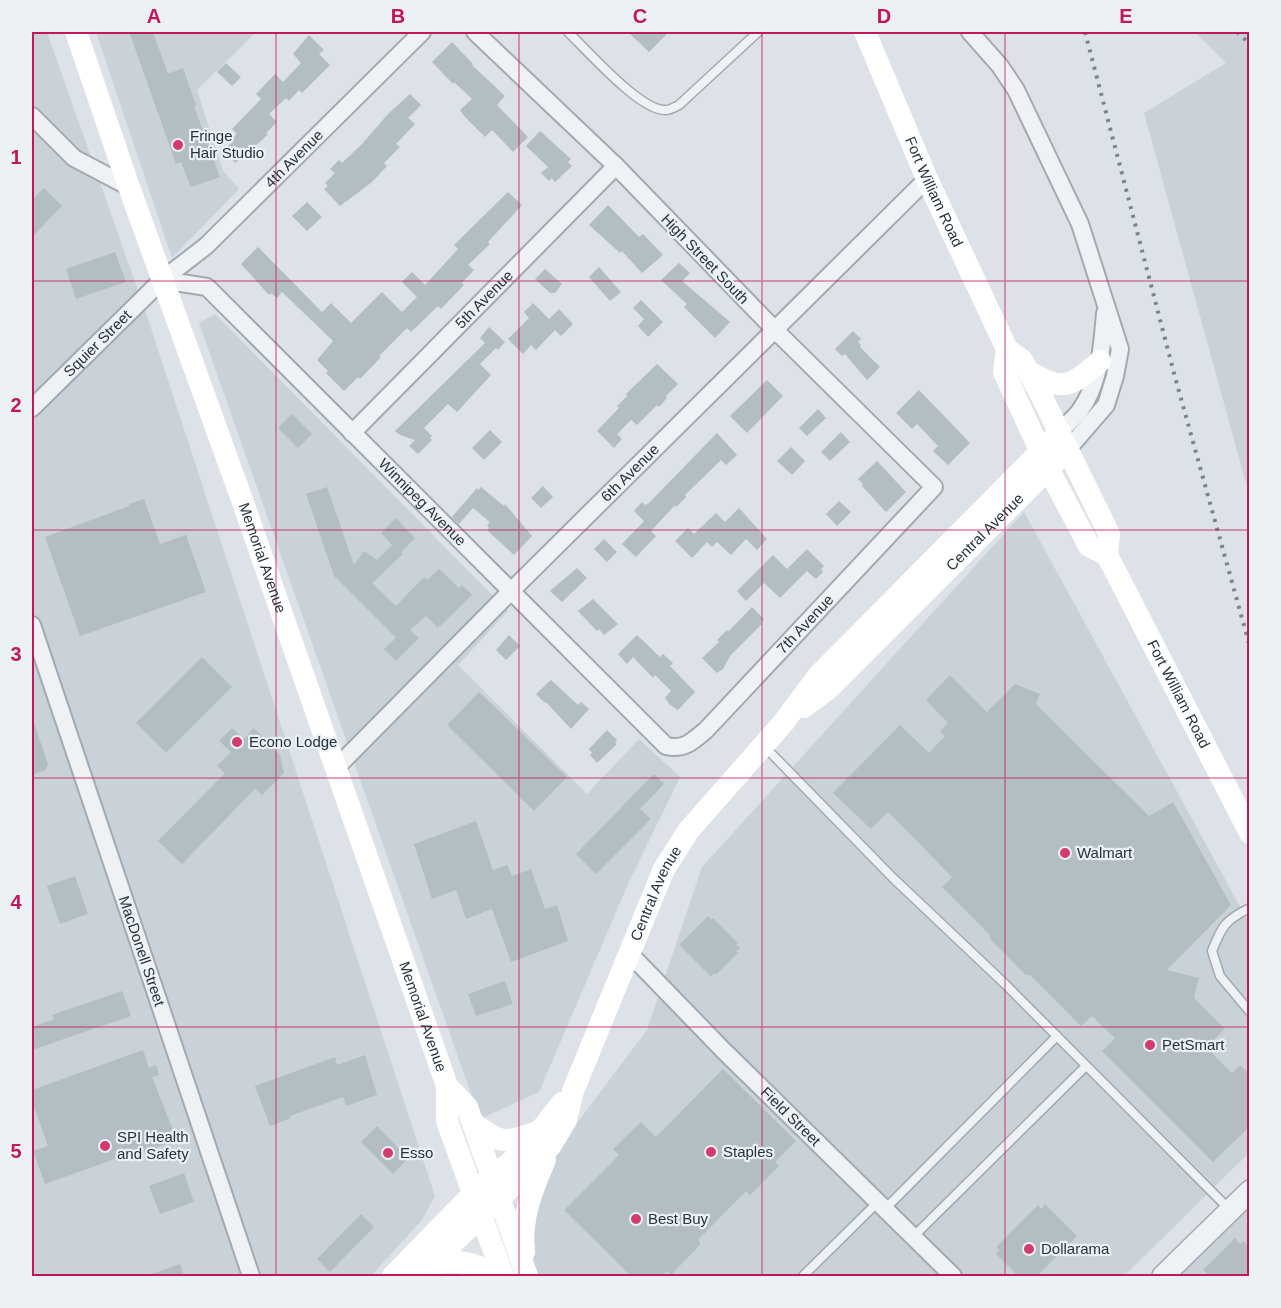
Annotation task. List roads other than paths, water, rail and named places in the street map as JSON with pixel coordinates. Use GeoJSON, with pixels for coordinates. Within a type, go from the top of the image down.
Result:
{"type":"FeatureCollection","features":[{"type":"Feature","properties":{"kind":"main road","name":"Fort William Road"},"geometry":{"type":"LineString","coordinates":[[865,32],[927,179],[1007,349],[1022,360],[1064,441],[1109,534],[1107,555],[1250,833]]}},
{"type":"Feature","properties":{"kind":"main road","name":"Memorial Avenue"},"geometry":{"type":"LineString","coordinates":[[81,34],[129,187],[241,497],[447,1086],[447,1121],[503,1276]]}},
{"type":"Feature","properties":{"kind":"main road","name":"Fort William Road"},"geometry":{"type":"LineString","coordinates":[[1007,349],[1004,372],[1045,460],[1089,546],[1107,555]]}},
{"type":"Feature","properties":{"kind":"main road"},"geometry":{"type":"LineString","coordinates":[[1028,371],[1054,384],[1067,384],[1082,377],[1100,361]]}},
{"type":"Feature","properties":{"kind":"main road","name":"Central Avenue"},"geometry":{"type":"LineString","coordinates":[[425,1270],[500,1198],[546,1138],[573,1091],[664,869],[689,830],[784,722],[818,676],[1064,441]]}},
{"type":"Feature","properties":{"kind":"main road","name":"Memorial Avenue"},"geometry":{"type":"LineString","coordinates":[[447,1086],[467,1107],[527,1276]]}},
{"type":"Feature","properties":{"kind":"main road"},"geometry":{"type":"LineString","coordinates":[[473,1123],[495,1139],[546,1138],[525,1217],[523,1239],[527,1276]]}},
{"type":"Feature","properties":{"kind":"main road","name":"Central Avenue"},"geometry":{"type":"LineString","coordinates":[[393,1276],[473,1194],[512,1161],[546,1138]]}},
{"type":"Feature","properties":{"kind":"main road"},"geometry":{"type":"LineString","coordinates":[[425,1270],[452,1261],[472,1264],[494,1276]]}},
{"type":"Feature","properties":{"kind":"street","name":"4th Avenue"},"geometry":{"type":"LineString","coordinates":[[162,280],[206,246],[422,32]]}},
{"type":"Feature","properties":{"kind":"street","name":"High Street South"},"geometry":{"type":"LineString","coordinates":[[476,32],[616,166],[775,330],[934,487]]}},
{"type":"Feature","properties":{"kind":"street","name":"Central Avenue"},"geometry":{"type":"LineString","coordinates":[[970,32],[1000,66],[1016,90],[1080,224],[1120,349],[1106,405],[1064,441]]}},
{"type":"Feature","properties":{"kind":"street"},"geometry":{"type":"LineString","coordinates":[[32,116],[74,158],[129,187]]}},
{"type":"Feature","properties":{"kind":"street","name":"5th Avenue"},"geometry":{"type":"LineString","coordinates":[[352,433],[616,166]]}},
{"type":"Feature","properties":{"kind":"street","name":"6th Avenue"},"geometry":{"type":"LineString","coordinates":[[335,769],[512,590],[927,179]]}},
{"type":"Feature","properties":{"kind":"street","name":"Squier Street"},"geometry":{"type":"LineString","coordinates":[[32,408],[162,280]]}},
{"type":"Feature","properties":{"kind":"street","name":"Winnipeg Avenue"},"geometry":{"type":"LineString","coordinates":[[162,280],[207,286],[666,746],[671,747]]}},
{"type":"Feature","properties":{"kind":"street","name":"Central Avenue"},"geometry":{"type":"LineString","coordinates":[[1064,441],[1092,387],[1100,361],[1106,307]]}},
{"type":"Feature","properties":{"kind":"street","name":"7th Avenue"},"geometry":{"type":"LineString","coordinates":[[671,747],[678,748],[690,744],[706,730],[934,487]]}},
{"type":"Feature","properties":{"kind":"street","name":"MacDonell Street"},"geometry":{"type":"LineString","coordinates":[[32,625],[251,1276]]}},
{"type":"Feature","properties":{"kind":"street","name":"Field Street"},"geometry":{"type":"LineString","coordinates":[[629,953],[953,1276]]}},
{"type":"Feature","properties":{"kind":"street"},"geometry":{"type":"LineString","coordinates":[[1163,1276],[1250,1191]]}},
{"type":"Feature","properties":{"kind":"lane"},"geometry":{"type":"LineString","coordinates":[[568,32],[634,97],[650,106],[665,110],[679,105],[758,32]]}},
{"type":"Feature","properties":{"kind":"lane"},"geometry":{"type":"LineString","coordinates":[[762,745],[893,878],[1005,984],[1230,1210]]}},
{"type":"Feature","properties":{"kind":"lane"},"geometry":{"type":"LineString","coordinates":[[1250,908],[1237,914],[1222,926],[1212,951],[1220,975],[1250,1012]]}},
{"type":"Feature","properties":{"kind":"lane"},"geometry":{"type":"LineString","coordinates":[[803,1276],[882,1206],[1057,1036]]}},
{"type":"Feature","properties":{"kind":"lane"},"geometry":{"type":"LineString","coordinates":[[913,1237],[1086,1066]]}},
{"type":"Feature","properties":{"kind":"railway"},"geometry":{"type":"LineString","coordinates":[[1085,32],[1175,377],[1250,647]]}},
{"type":"Feature","properties":{"kind":"railway"},"geometry":{"type":"LineString","coordinates":[[1237,32],[1250,44]]}},
{"type":"Feature","properties":{"kind":"place","name":"Fringe Hair Studio"},"geometry":{"type":"Point","coordinates":[178,145]}},
{"type":"Feature","properties":{"kind":"place","name":"Econo Lodge"},"geometry":{"type":"Point","coordinates":[237,742]}},
{"type":"Feature","properties":{"kind":"place","name":"Walmart"},"geometry":{"type":"Point","coordinates":[1065,853]}},
{"type":"Feature","properties":{"kind":"place","name":"PetSmart"},"geometry":{"type":"Point","coordinates":[1150,1045]}},
{"type":"Feature","properties":{"kind":"place","name":"SPI Health and Safety"},"geometry":{"type":"Point","coordinates":[105,1146]}},
{"type":"Feature","properties":{"kind":"place","name":"Staples"},"geometry":{"type":"Point","coordinates":[711,1152]}},
{"type":"Feature","properties":{"kind":"place","name":"Esso"},"geometry":{"type":"Point","coordinates":[388,1153]}},
{"type":"Feature","properties":{"kind":"place","name":"Best Buy"},"geometry":{"type":"Point","coordinates":[636,1219]}},
{"type":"Feature","properties":{"kind":"place","name":"Dollarama"},"geometry":{"type":"Point","coordinates":[1029,1249]}}]}
